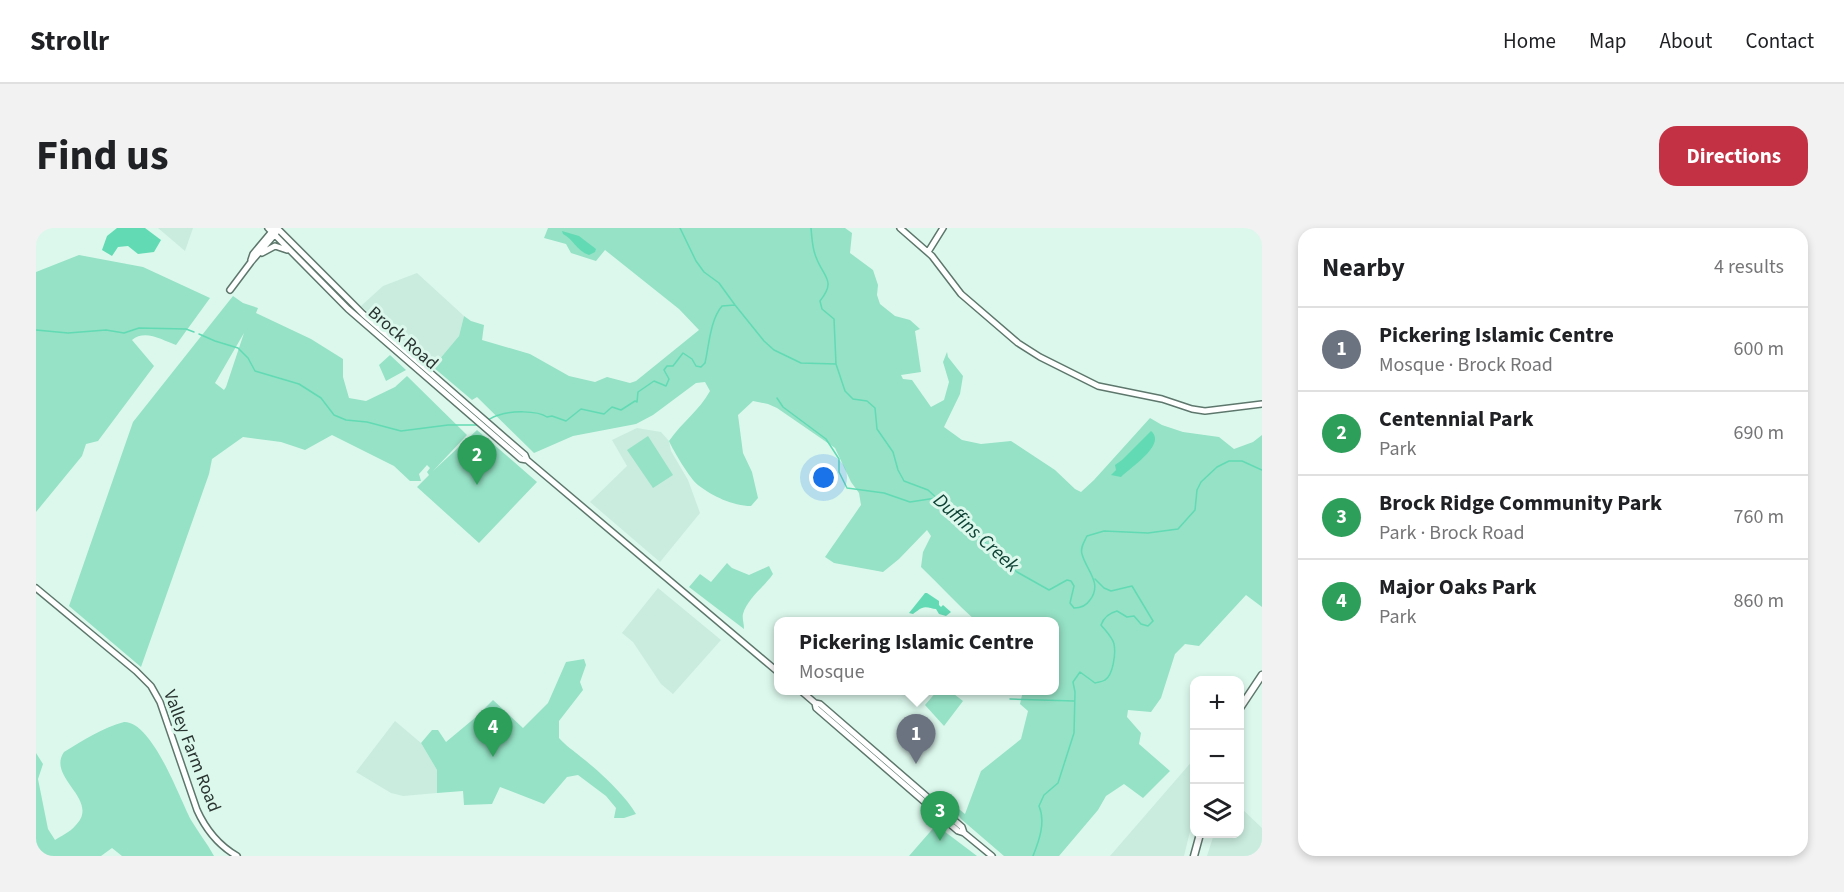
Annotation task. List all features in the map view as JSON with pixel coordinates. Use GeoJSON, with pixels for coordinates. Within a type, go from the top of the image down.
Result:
{"type":"FeatureCollection","features":[{"type":"Feature","properties":{"kind":"main road"},"geometry":{"type":"LineString","coordinates":[[900,228],[928,252],[961,294],[1018,343],[1040,357],[1098,386],[1162,399],[1205,411],[1262,404]]}},
{"type":"Feature","properties":{"kind":"main road"},"geometry":{"type":"LineString","coordinates":[[928,252],[943,228]]}},
{"type":"Feature","properties":{"kind":"main road"},"geometry":{"type":"LineString","coordinates":[[230,290],[275,230]]}},
{"type":"Feature","properties":{"kind":"main road"},"geometry":{"type":"LineString","coordinates":[[251,262],[253,254],[275,230]]}},
{"type":"Feature","properties":{"kind":"main road","name":"Brock Road"},"geometry":{"type":"LineString","coordinates":[[275,230],[296,258],[348,309],[525,455],[527,460],[774,669]]}},
{"type":"Feature","properties":{"kind":"main road","name":"Brock Road"},"geometry":{"type":"LineString","coordinates":[[275,230],[468,410]]}},
{"type":"Feature","properties":{"kind":"main road"},"geometry":{"type":"LineString","coordinates":[[256,257],[275,246],[283,248],[296,258]]}},
{"type":"Feature","properties":{"kind":"main road","name":"Valley Farm Road"},"geometry":{"type":"LineString","coordinates":[[36,588],[151,686],[160,702],[204,825],[214,838],[237,856]]}},
{"type":"Feature","properties":{"kind":"main road"},"geometry":{"type":"LineString","coordinates":[[1244,701],[1262,675]]}},
{"type":"Feature","properties":{"kind":"main road"},"geometry":{"type":"LineString","coordinates":[[805,695],[816,708],[910,791],[992,856]]}},
{"type":"Feature","properties":{"kind":"main road"},"geometry":{"type":"LineString","coordinates":[[814,703],[820,704],[962,827],[964,833]]}},
{"type":"Feature","properties":{"kind":"main road"},"geometry":{"type":"LineString","coordinates":[[910,791],[919,791]]}},
{"type":"Feature","properties":{"kind":"main road"},"geometry":{"type":"LineString","coordinates":[[1194,856],[1199,838]]}},
{"type":"Feature","properties":{"kind":"shaded area"},"geometry":{"type":"Polygon","coordinates":[[[117,228],[145,228],[161,240],[154,252],[138,254],[128,246],[118,247],[112,256],[102,250],[107,236],[117,228]]]}},
{"type":"Feature","properties":{"kind":"shaded area"},"geometry":{"type":"Polygon","coordinates":[[[158,228],[193,228],[185,251],[158,228]]]}},
{"type":"Feature","properties":{"kind":"shaded area"},"geometry":{"type":"Polygon","coordinates":[[[548,228],[845,228],[852,233],[850,253],[873,270],[878,285],[877,295],[880,304],[895,316],[910,320],[920,329],[915,331],[921,372],[901,375],[903,379],[912,380],[931,407],[944,400],[949,382],[943,362],[947,352],[948,357],[963,376],[960,394],[944,427],[962,440],[981,444],[1011,441],[1055,470],[1081,492],[1150,418],[1183,432],[1219,437],[1234,449],[1253,442],[1262,435],[1262,607],[1246,595],[1199,646],[1185,644],[1175,654],[1161,698],[1151,712],[1128,710],[1127,717],[1141,733],[1139,744],[1170,771],[1143,798],[1124,784],[1106,796],[1098,810],[1059,856],[1004,856],[961,819],[949,801],[965,814],[981,771],[1021,739],[1028,711],[1020,704],[1022,695],[1059,695],[1059,617],[972,617],[921,567],[923,552],[931,536],[927,530],[883,572],[834,563],[825,557],[861,505],[859,493],[851,482],[835,448],[768,404],[753,401],[738,415],[743,453],[752,472],[758,498],[751,506],[744,506],[723,500],[710,493],[698,485],[686,471],[669,441],[710,391],[705,382],[696,383],[653,415],[636,424],[573,436],[534,453],[477,397],[472,400],[433,367],[459,336],[464,316],[484,325],[482,340],[530,354],[569,376],[595,382],[607,377],[630,383],[636,381],[699,330],[679,309],[605,250],[596,261],[571,253],[566,244],[544,238],[548,228]]]}},
{"type":"Feature","properties":{"kind":"shaded area"},"geometry":{"type":"Polygon","coordinates":[[[562,231],[579,236],[596,249],[595,252],[589,255],[585,253],[562,231]]]}},
{"type":"Feature","properties":{"kind":"shaded area"},"geometry":{"type":"Polygon","coordinates":[[[79,255],[143,267],[210,298],[176,345],[148,335],[132,340],[154,366],[98,441],[86,444],[82,456],[36,512],[36,272],[79,255]]]}},
{"type":"Feature","properties":{"kind":"shaded area"},"geometry":{"type":"Polygon","coordinates":[[[417,273],[464,316],[459,336],[433,367],[361,306],[383,286],[417,273]]]}},
{"type":"Feature","properties":{"kind":"shaded area"},"geometry":{"type":"Polygon","coordinates":[[[233,296],[243,303],[258,308],[256,313],[311,339],[343,359],[343,377],[349,398],[366,401],[395,387],[407,376],[467,435],[433,471],[477,430],[537,482],[479,543],[417,487],[429,475],[427,472],[430,468],[427,465],[419,474],[421,481],[410,481],[394,466],[332,435],[305,450],[281,442],[243,437],[212,459],[209,474],[141,667],[69,606],[133,422],[233,296]],[[244,333],[215,383],[224,390],[244,333]]]}},
{"type":"Feature","properties":{"kind":"shaded area"},"geometry":{"type":"Polygon","coordinates":[[[390,355],[406,370],[386,381],[379,365],[390,355]]]}},
{"type":"Feature","properties":{"kind":"shaded area"},"geometry":{"type":"Polygon","coordinates":[[[637,428],[661,432],[669,441],[671,451],[688,480],[700,513],[660,562],[590,502],[627,466],[612,440],[637,428]]]}},
{"type":"Feature","properties":{"kind":"shaded area"},"geometry":{"type":"Polygon","coordinates":[[[1151,431],[1155,436],[1154,442],[1146,455],[1121,477],[1111,475],[1116,470],[1115,465],[1151,431]]]}},
{"type":"Feature","properties":{"kind":"shaded area"},"geometry":{"type":"Polygon","coordinates":[[[648,436],[673,475],[653,488],[627,450],[648,436]]]}},
{"type":"Feature","properties":{"kind":"shaded area"},"geometry":{"type":"Polygon","coordinates":[[[727,563],[732,568],[749,575],[769,566],[773,574],[745,608],[744,629],[689,587],[700,574],[711,582],[727,563]]]}},
{"type":"Feature","properties":{"kind":"shaded area"},"geometry":{"type":"Polygon","coordinates":[[[658,588],[721,640],[673,694],[661,684],[633,642],[622,633],[658,588]]]}},
{"type":"Feature","properties":{"kind":"shaded area"},"geometry":{"type":"Polygon","coordinates":[[[925,593],[939,601],[941,607],[943,605],[951,612],[946,616],[939,614],[936,609],[926,607],[913,614],[909,613],[925,593]]]}},
{"type":"Feature","properties":{"kind":"shaded area"},"geometry":{"type":"Polygon","coordinates":[[[584,659],[586,665],[580,682],[583,690],[559,721],[559,738],[611,784],[626,799],[636,814],[614,818],[616,808],[606,796],[578,775],[567,777],[544,804],[500,787],[492,804],[464,805],[463,791],[437,793],[437,770],[421,743],[432,730],[438,730],[446,742],[493,700],[523,728],[548,703],[566,662],[584,659]]]}},
{"type":"Feature","properties":{"kind":"shaded area"},"geometry":{"type":"Polygon","coordinates":[[[934,695],[955,695],[963,701],[944,726],[925,705],[934,695]]]}},
{"type":"Feature","properties":{"kind":"shaded area"},"geometry":{"type":"Polygon","coordinates":[[[395,721],[421,743],[437,770],[437,793],[403,796],[391,793],[356,772],[395,721]]]}},
{"type":"Feature","properties":{"kind":"shaded area"},"geometry":{"type":"Polygon","coordinates":[[[124,722],[134,725],[145,734],[154,747],[164,762],[191,820],[214,856],[122,856],[112,848],[101,856],[36,856],[36,753],[43,764],[38,779],[48,829],[55,840],[73,828],[82,816],[79,798],[62,771],[60,762],[64,752],[101,731],[124,722]]]}},
{"type":"Feature","properties":{"kind":"shaded area"},"geometry":{"type":"Polygon","coordinates":[[[1190,764],[1190,831],[1184,856],[1110,856],[1190,764]]]}},
{"type":"Feature","properties":{"kind":"shaded area"},"geometry":{"type":"Polygon","coordinates":[[[1244,811],[1262,828],[1262,856],[1207,856],[1213,838],[1244,838],[1244,811]]]}},
{"type":"Feature","properties":{"kind":"shaded area"},"geometry":{"type":"Polygon","coordinates":[[[936,825],[977,856],[909,856],[936,825]]]}},
{"type":"Feature","properties":{"kind":"waterway"},"geometry":{"type":"LineString","coordinates":[[680,228],[704,272],[719,283],[764,341],[774,350],[801,363],[836,364]]}},
{"type":"Feature","properties":{"kind":"waterway","name":"Duffins Creek"},"geometry":{"type":"LineString","coordinates":[[811,228],[815,254],[828,283],[828,288],[820,301],[822,309],[834,319],[836,364],[845,391],[853,399],[867,401],[875,408],[877,429],[893,452],[904,481],[928,490],[1017,572],[1049,590],[1067,580],[1071,581],[1074,586],[1070,603],[1074,608],[1087,604],[1094,594],[1094,582],[1082,552],[1087,536],[1104,531],[1148,533],[1178,529],[1195,510],[1197,490],[1201,482],[1217,467],[1229,461],[1242,461],[1262,470]]}},
{"type":"Feature","properties":{"kind":"waterway"},"geometry":{"type":"LineString","coordinates":[[482,424],[495,416],[510,413],[537,413],[566,421],[581,409],[604,414],[612,407],[621,410],[637,402],[638,392],[654,381],[666,386],[669,379],[664,370],[667,366],[673,366],[683,353],[692,359],[696,366],[701,367],[705,363],[712,326],[718,312],[722,306],[735,305]]}},
{"type":"Feature","properties":{"kind":"waterway"},"geometry":{"type":"LineString","coordinates":[[36,330],[68,333],[106,330],[124,333],[139,328],[186,329],[194,332]]}},
{"type":"Feature","properties":{"kind":"waterway"},"geometry":{"type":"LineString","coordinates":[[199,334],[238,348],[248,358],[255,371],[299,384],[321,398],[334,415],[346,420],[367,422],[401,431],[448,425],[477,425]]}},
{"type":"Feature","properties":{"kind":"waterway"},"geometry":{"type":"LineString","coordinates":[[777,398],[783,407],[826,439],[839,459],[839,472],[847,488],[884,493],[910,502],[936,498]]}},
{"type":"Feature","properties":{"kind":"waterway"},"geometry":{"type":"LineString","coordinates":[[1033,856],[1042,825],[1039,806],[1044,795],[1058,783],[1074,733],[1075,692],[1073,682],[1080,672],[1095,683],[1102,682],[1112,669],[1115,648],[1111,637],[1101,625],[1102,622],[1107,616],[1117,611],[1127,617],[1134,616],[1141,624],[1148,626],[1153,621],[1132,586],[1111,591],[1095,579]]}},
{"type":"Feature","properties":{"kind":"waterway"},"geometry":{"type":"LineString","coordinates":[[1010,699],[1074,701]]}},
{"type":"Feature","properties":{"kind":"place","name":"Centennial Park"},"geometry":{"type":"Point","coordinates":[477,485]}},
{"type":"Feature","properties":{"kind":"place","name":"Major Oaks Park"},"geometry":{"type":"Point","coordinates":[493,757]}},
{"type":"Feature","properties":{"kind":"place","name":"Pickering Islamic Centre"},"geometry":{"type":"Point","coordinates":[916,764]}},
{"type":"Feature","properties":{"kind":"place","name":"Brock Ridge Community Park"},"geometry":{"type":"Point","coordinates":[940,841]}}]}
